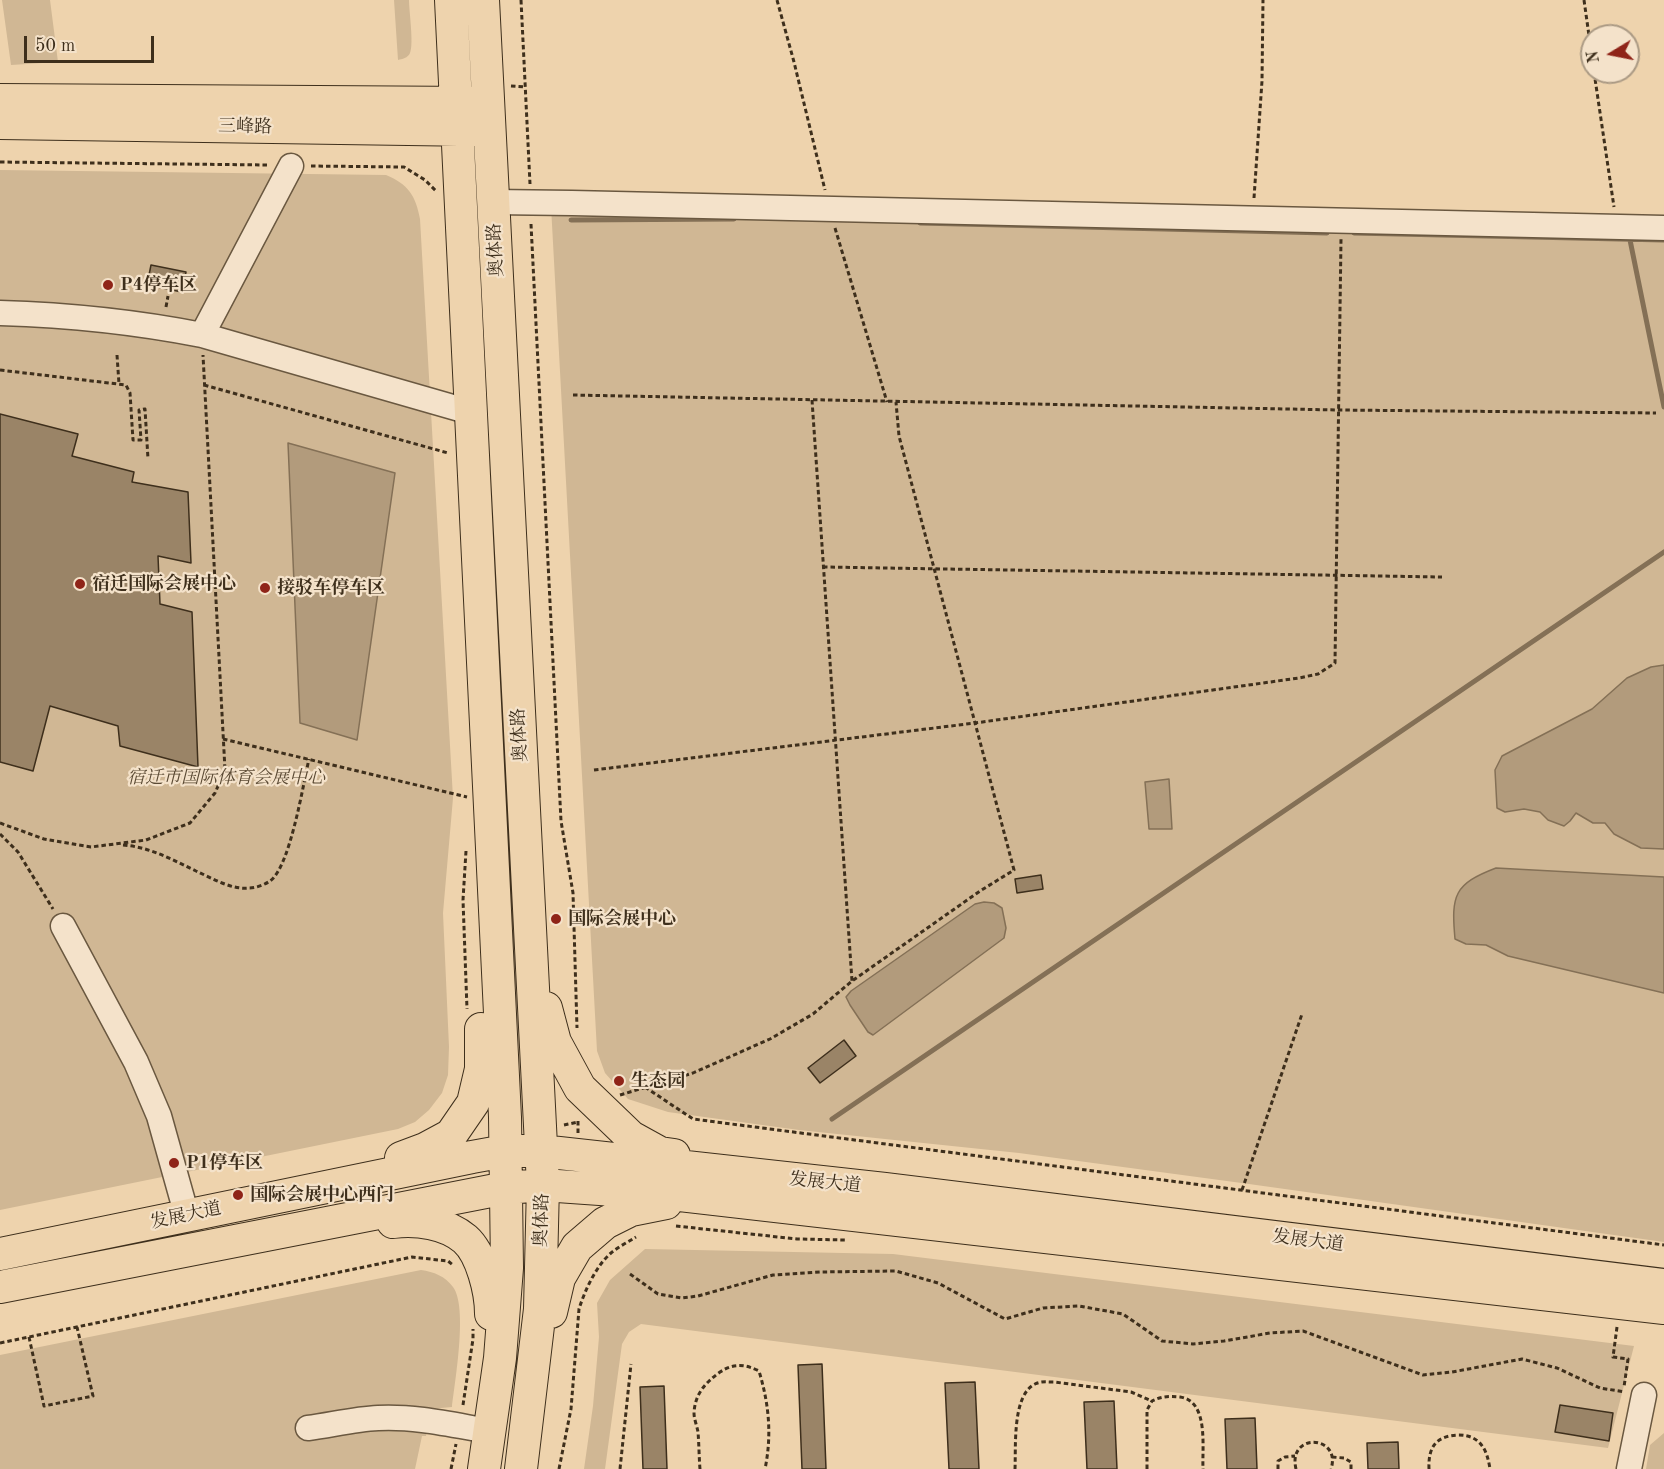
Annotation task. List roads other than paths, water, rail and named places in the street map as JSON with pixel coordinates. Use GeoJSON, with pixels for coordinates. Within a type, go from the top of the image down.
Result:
{"type":"FeatureCollection","features":[{"type":"Feature","properties":{"kind":"main road","name":"奥体路"},"geometry":{"type":"LineString","coordinates":[[451,0],[470,412],[457,453],[490,822],[506,1188],[507,1268],[500,1358],[480,1427],[484,1469]]}},
{"type":"Feature","properties":{"kind":"main road","name":"奥体路"},"geometry":{"type":"LineString","coordinates":[[483,0],[543,1185],[540,1309],[521,1469]]}},
{"type":"Feature","properties":{"kind":"main road","name":"三峰路"},"geometry":{"type":"LineString","coordinates":[[0,100],[489,117]]}},
{"type":"Feature","properties":{"kind":"main road","name":"三峰路"},"geometry":{"type":"LineString","coordinates":[[0,123],[456,116]]}},
{"type":"Feature","properties":{"kind":"main road"},"geometry":{"type":"LineString","coordinates":[[524,821],[547,1015],[555,1042],[580,1088],[631,1137],[660,1153],[765,1168],[883,1203]]}},
{"type":"Feature","properties":{"kind":"main road"},"geometry":{"type":"LineString","coordinates":[[273,1198],[426,1149],[451,1135],[473,1103],[481,1069],[483,934],[490,822]]}},
{"type":"Feature","properties":{"kind":"main road","name":"发展大道"},"geometry":{"type":"LineString","coordinates":[[0,1254],[505,1151],[541,1151],[883,1203],[1660,1296]]}},
{"type":"Feature","properties":{"kind":"main road","name":"发展大道"},"geometry":{"type":"LineString","coordinates":[[0,1287],[506,1188],[543,1185],[671,1194],[883,1203]]}},
{"type":"Feature","properties":{"kind":"main road"},"geometry":{"type":"LineString","coordinates":[[526,1427],[559,1278],[577,1247],[605,1223],[631,1210],[663,1203],[883,1203]]}},
{"type":"Feature","properties":{"kind":"main road"},"geometry":{"type":"LineString","coordinates":[[276,1233],[402,1221],[430,1222],[466,1240],[475,1252],[486,1275],[491,1308],[480,1427]]}},
{"type":"Feature","properties":{"kind":"street"},"geometry":{"type":"LineString","coordinates":[[202,335],[291,166]]}},
{"type":"Feature","properties":{"kind":"street"},"geometry":{"type":"LineString","coordinates":[[493,202],[1664,228]]}},
{"type":"Feature","properties":{"kind":"street"},"geometry":{"type":"LineString","coordinates":[[0,313],[41,314],[159,326],[202,335],[470,412]]}},
{"type":"Feature","properties":{"kind":"street"},"geometry":{"type":"LineString","coordinates":[[63,926],[136,1062],[165,1134],[187,1216]]}},
{"type":"Feature","properties":{"kind":"street"},"geometry":{"type":"LineString","coordinates":[[1629,1469],[1643,1401]]}},
{"type":"Feature","properties":{"kind":"street"},"geometry":{"type":"LineString","coordinates":[[308,1428],[378,1418],[480,1427]]}},
{"type":"Feature","properties":{"kind":"waterway"},"geometry":{"type":"LineString","coordinates":[[571,220],[734,219]]}},
{"type":"Feature","properties":{"kind":"waterway"},"geometry":{"type":"LineString","coordinates":[[920,223],[1327,233]]}},
{"type":"Feature","properties":{"kind":"waterway"},"geometry":{"type":"LineString","coordinates":[[1354,233],[1664,240]]}},
{"type":"Feature","properties":{"kind":"waterway"},"geometry":{"type":"LineString","coordinates":[[1630,240],[1664,407]]}},
{"type":"Feature","properties":{"kind":"waterway"},"geometry":{"type":"LineString","coordinates":[[832,1119],[1664,552]]}},
{"type":"Feature","properties":{"kind":"place","name":"P4停车区"},"geometry":{"type":"Point","coordinates":[108,285]}},
{"type":"Feature","properties":{"kind":"place","name":"宿迁国际会展中心"},"geometry":{"type":"Point","coordinates":[80,584]}},
{"type":"Feature","properties":{"kind":"place","name":"接驳车停车区"},"geometry":{"type":"Point","coordinates":[265,588]}},
{"type":"Feature","properties":{"kind":"place","name":"国际会展中心"},"geometry":{"type":"Point","coordinates":[556,919]}},
{"type":"Feature","properties":{"kind":"place","name":"生态园"},"geometry":{"type":"Point","coordinates":[619,1081]}},
{"type":"Feature","properties":{"kind":"place","name":"P1停车区"},"geometry":{"type":"Point","coordinates":[174,1163]}},
{"type":"Feature","properties":{"kind":"place","name":"国际会展中心西门"},"geometry":{"type":"Point","coordinates":[238,1195]}},
{"type":"Feature","properties":{"kind":"park label","name":"宿迁市国际体育会展中心"},"geometry":{"type":"Point","coordinates":[226,778]}}]}
